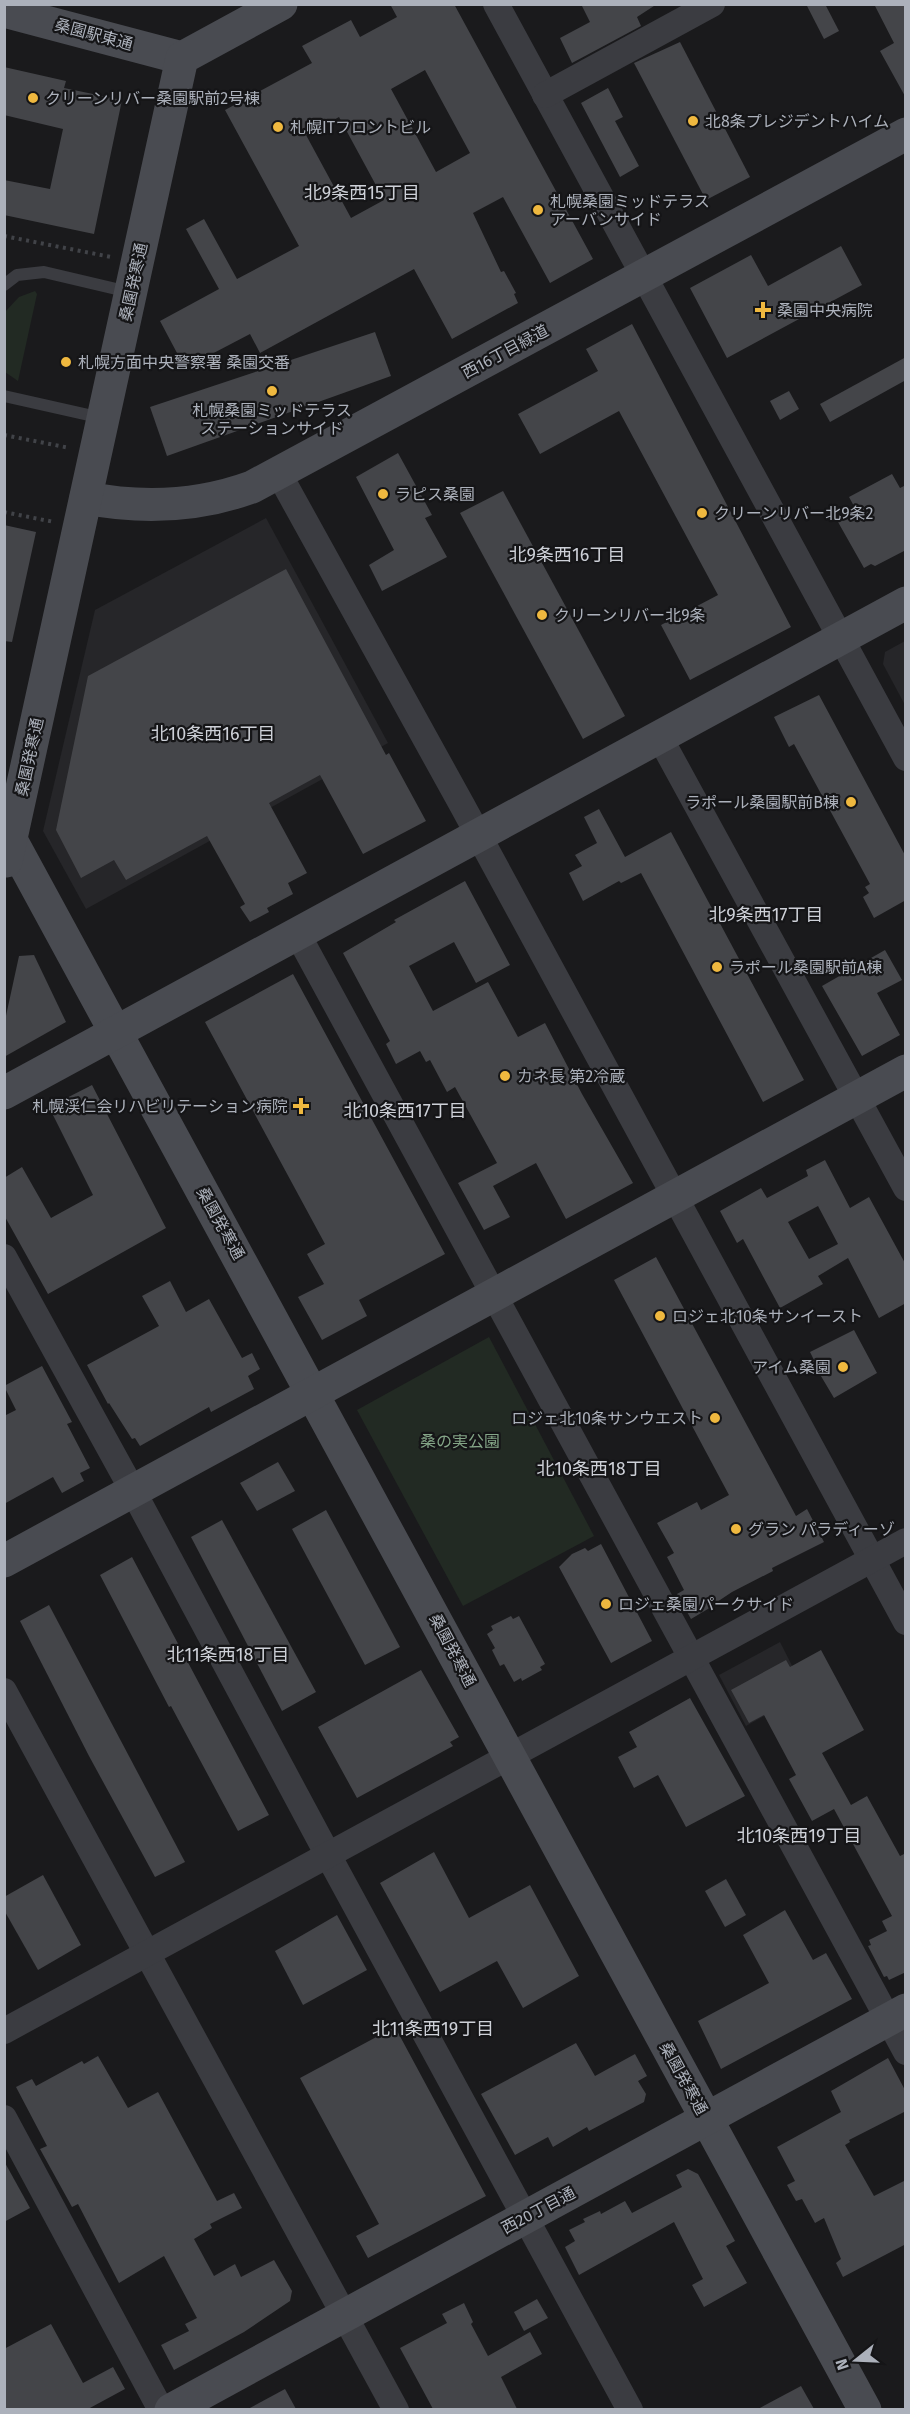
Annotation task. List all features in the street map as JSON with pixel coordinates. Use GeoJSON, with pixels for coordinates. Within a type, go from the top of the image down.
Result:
{"type":"FeatureCollection","features":[{"type":"Feature","properties":{"kind":"street"},"geometry":{"type":"LineString","coordinates":[[183,58],[281,4]]}},
{"type":"Feature","properties":{"kind":"street"},"geometry":{"type":"LineString","coordinates":[[496,4],[906,758]]}},
{"type":"Feature","properties":{"kind":"street"},"geometry":{"type":"LineString","coordinates":[[545,95],[712,4]]}},
{"type":"Feature","properties":{"kind":"street","name":"桑園駅東通"},"geometry":{"type":"LineString","coordinates":[[4,10],[183,58]]}},
{"type":"Feature","properties":{"kind":"street","name":"桑園発寒通"},"geometry":{"type":"LineString","coordinates":[[183,58],[7,847],[116,1031],[865,2409]]}},
{"type":"Feature","properties":{"kind":"street","name":"西16丁目緑道"},"geometry":{"type":"LineString","coordinates":[[86,498],[129,505],[187,504],[223,498],[279,474],[906,134]]}},
{"type":"Feature","properties":{"kind":"street"},"geometry":{"type":"LineString","coordinates":[[279,474],[906,1622]]}},
{"type":"Feature","properties":{"kind":"street"},"geometry":{"type":"LineString","coordinates":[[4,1093],[906,603]]}},
{"type":"Feature","properties":{"kind":"street"},"geometry":{"type":"LineString","coordinates":[[659,736],[906,1188]]}},
{"type":"Feature","properties":{"kind":"street"},"geometry":{"type":"LineString","coordinates":[[297,933],[691,1658],[897,2015],[906,2052]]}},
{"type":"Feature","properties":{"kind":"street"},"geometry":{"type":"LineString","coordinates":[[4,1561],[906,1071]]}},
{"type":"Feature","properties":{"kind":"street"},"geometry":{"type":"LineString","coordinates":[[4,1257],[134,1491],[328,1854],[630,2409]]}},
{"type":"Feature","properties":{"kind":"street"},"geometry":{"type":"LineString","coordinates":[[4,2031],[906,1540]]}},
{"type":"Feature","properties":{"kind":"street"},"geometry":{"type":"LineString","coordinates":[[4,1691],[396,2409]]}},
{"type":"Feature","properties":{"kind":"street","name":"西20丁目通"},"geometry":{"type":"LineString","coordinates":[[171,2409],[897,2015]]}},
{"type":"Feature","properties":{"kind":"street"},"geometry":{"type":"LineString","coordinates":[[4,2118],[161,2409]]}},
{"type":"Feature","properties":{"kind":"lane"},"geometry":{"type":"LineString","coordinates":[[4,285],[17,275],[44,273],[131,292]]}},
{"type":"Feature","properties":{"kind":"lane"},"geometry":{"type":"LineString","coordinates":[[4,396],[103,418]]}},
{"type":"Feature","properties":{"kind":"path"},"geometry":{"type":"LineString","coordinates":[[4,236],[112,257]]}},
{"type":"Feature","properties":{"kind":"path"},"geometry":{"type":"LineString","coordinates":[[4,435],[71,448]]}},
{"type":"Feature","properties":{"kind":"path"},"geometry":{"type":"LineString","coordinates":[[4,512],[55,522]]}},
{"type":"Feature","properties":{"kind":"shaded area"},"geometry":{"type":"Polygon","coordinates":[[[266,518],[388,743],[86,909],[43,831],[95,610],[266,518]]]}},
{"type":"Feature","properties":{"kind":"shaded area"},"geometry":{"type":"Polygon","coordinates":[[[905,641],[905,705],[883,664],[885,652],[905,641]]]}},
{"type":"Feature","properties":{"kind":"shaded area"},"geometry":{"type":"Polygon","coordinates":[[[780,1642],[806,1693],[746,1726],[719,1675],[780,1642]]]}},
{"type":"Feature","properties":{"kind":"green space"},"geometry":{"type":"Polygon","coordinates":[[[35,291],[37,294],[18,381],[5,372],[5,312],[19,297],[35,291]]]}},
{"type":"Feature","properties":{"kind":"green space","name":"桑の実公園"},"geometry":{"type":"Polygon","coordinates":[[[489,1337],[594,1536],[463,1606],[357,1410],[489,1337]]]}},
{"type":"Feature","properties":{"kind":"building"},"geometry":{"type":"Polygon","coordinates":[[[390,4],[454,4],[593,259],[550,283],[503,197],[473,213],[501,272],[504,271],[516,293],[514,294],[518,303],[452,339],[414,269],[260,353],[250,334],[185,368],[160,321],[219,289],[186,229],[204,219],[237,279],[299,246],[225,110],[312,63],[302,46],[351,20],[360,37],[397,17],[390,4]],[[425,70],[391,89],[436,172],[470,153],[425,70]],[[339,117],[306,135],[351,218],[384,200],[339,117]]]}},
{"type":"Feature","properties":{"kind":"building"},"geometry":{"type":"Polygon","coordinates":[[[581,4],[657,4],[637,17],[641,26],[572,63],[560,38],[590,22],[581,4]]]}},
{"type":"Feature","properties":{"kind":"building"},"geometry":{"type":"Polygon","coordinates":[[[806,4],[825,4],[839,31],[824,39],[806,4]]]}},
{"type":"Feature","properties":{"kind":"building"},"geometry":{"type":"Polygon","coordinates":[[[874,4],[906,4],[906,98],[880,51],[894,43],[874,4]]]}},
{"type":"Feature","properties":{"kind":"building","name":"北8条プレジデントハイム"},"geometry":{"type":"Polygon","coordinates":[[[680,42],[750,177],[706,200],[634,63],[680,42]]]}},
{"type":"Feature","properties":{"kind":"building"},"geometry":{"type":"Polygon","coordinates":[[[4,67],[66,81],[64,88],[122,100],[94,234],[4,215],[4,180],[50,189],[63,129],[4,115],[4,67]]]}},
{"type":"Feature","properties":{"kind":"building"},"geometry":{"type":"Polygon","coordinates":[[[608,88],[623,117],[615,121],[639,166],[620,177],[581,103],[608,88]]]}},
{"type":"Feature","properties":{"kind":"building"},"geometry":{"type":"Polygon","coordinates":[[[841,246],[862,285],[727,358],[690,288],[751,255],[768,286],[841,246]]]}},
{"type":"Feature","properties":{"kind":"building","name":"クリーンリバー北9条2"},"geometry":{"type":"Polygon","coordinates":[[[632,324],[791,627],[690,680],[661,625],[718,595],[619,411],[540,454],[518,414],[598,371],[586,349],[632,324]]]}},
{"type":"Feature","properties":{"kind":"building","name":"札幌桑園ミッドテラス ステーションサイド"},"geometry":{"type":"Polygon","coordinates":[[[375,332],[391,376],[167,456],[150,407],[375,332]]]}},
{"type":"Feature","properties":{"kind":"building"},"geometry":{"type":"Polygon","coordinates":[[[906,357],[906,380],[830,422],[820,404],[906,357]]]}},
{"type":"Feature","properties":{"kind":"building"},"geometry":{"type":"Polygon","coordinates":[[[789,391],[799,409],[780,420],[770,401],[789,391]]]}},
{"type":"Feature","properties":{"kind":"building"},"geometry":{"type":"Polygon","coordinates":[[[398,453],[432,515],[425,518],[447,557],[382,591],[369,565],[394,550],[356,477],[398,453]]]}},
{"type":"Feature","properties":{"kind":"building"},"geometry":{"type":"Polygon","coordinates":[[[892,474],[900,488],[906,485],[904,551],[875,566],[871,564],[864,568],[838,522],[850,515],[849,512],[855,508],[849,497],[892,474]]]}},
{"type":"Feature","properties":{"kind":"building","name":"クリーンリバー北9条"},"geometry":{"type":"Polygon","coordinates":[[[503,491],[625,716],[583,739],[460,513],[503,491]]]}},
{"type":"Feature","properties":{"kind":"building"},"geometry":{"type":"Polygon","coordinates":[[[4,525],[36,532],[12,642],[4,641],[4,525]]]}},
{"type":"Feature","properties":{"kind":"building"},"geometry":{"type":"Polygon","coordinates":[[[286,569],[386,755],[389,753],[426,821],[363,854],[320,775],[269,803],[307,873],[288,883],[293,894],[267,908],[269,912],[250,922],[240,907],[245,904],[207,836],[126,880],[114,860],[81,878],[56,830],[88,676],[286,569]]]}},
{"type":"Feature","properties":{"kind":"building","name":"ラポール桑園駅前B棟"},"geometry":{"type":"Polygon","coordinates":[[[819,695],[906,857],[906,900],[874,918],[863,897],[869,893],[865,887],[870,884],[794,744],[789,747],[774,717],[819,695]]]}},
{"type":"Feature","properties":{"kind":"building","name":"ラポール桑園駅前A棟"},"geometry":{"type":"Polygon","coordinates":[[[599,809],[625,857],[671,832],[804,1080],[763,1102],[641,873],[621,883],[619,881],[583,901],[569,873],[582,866],[575,855],[597,843],[584,817],[599,809]]]}},
{"type":"Feature","properties":{"kind":"building"},"geometry":{"type":"Polygon","coordinates":[[[465,881],[510,965],[476,983],[454,942],[409,966],[433,1011],[488,982],[518,1037],[545,1023],[633,1183],[566,1219],[536,1163],[493,1186],[510,1217],[484,1230],[458,1183],[497,1163],[455,1087],[447,1092],[430,1060],[426,1062],[420,1051],[396,1064],[386,1044],[390,1041],[343,953],[396,922],[394,920],[465,881]]]}},
{"type":"Feature","properties":{"kind":"building"},"geometry":{"type":"Polygon","coordinates":[[[885,950],[902,980],[877,993],[900,1035],[862,1056],[822,986],[885,950]]]}},
{"type":"Feature","properties":{"kind":"building"},"geometry":{"type":"Polygon","coordinates":[[[34,955],[66,1022],[4,1057],[4,1025],[19,956],[34,955]]]}},
{"type":"Feature","properties":{"kind":"building"},"geometry":{"type":"Polygon","coordinates":[[[293,974],[445,1254],[359,1300],[367,1316],[322,1340],[298,1297],[324,1284],[307,1254],[325,1244],[205,1022],[293,974]]]}},
{"type":"Feature","properties":{"kind":"building"},"geometry":{"type":"Polygon","coordinates":[[[92,1085],[166,1228],[48,1294],[4,1215],[4,1178],[22,1167],[51,1218],[93,1195],[49,1107],[92,1085]]]}},
{"type":"Feature","properties":{"kind":"building"},"geometry":{"type":"Polygon","coordinates":[[[825,1160],[850,1208],[869,1197],[906,1265],[906,1303],[879,1318],[848,1258],[818,1276],[823,1284],[780,1308],[743,1239],[737,1243],[720,1211],[761,1188],[767,1198],[808,1176],[806,1170],[825,1160]],[[818,1206],[788,1222],[809,1259],[838,1244],[818,1206]]]}},
{"type":"Feature","properties":{"kind":"building"},"geometry":{"type":"Polygon","coordinates":[[[656,1257],[796,1516],[807,1509],[824,1542],[772,1568],[773,1571],[732,1592],[691,1619],[677,1594],[684,1590],[667,1557],[674,1553],[657,1523],[697,1502],[701,1510],[729,1495],[614,1280],[656,1257]]]}},
{"type":"Feature","properties":{"kind":"building"},"geometry":{"type":"Polygon","coordinates":[[[170,1281],[186,1312],[209,1299],[242,1358],[252,1353],[260,1369],[248,1376],[254,1389],[211,1412],[209,1407],[140,1446],[135,1438],[132,1439],[108,1404],[87,1365],[159,1326],[142,1296],[170,1281]]]}},
{"type":"Feature","properties":{"kind":"building","name":"アイム桑園"},"geometry":{"type":"Polygon","coordinates":[[[854,1330],[877,1373],[834,1398],[812,1361],[814,1360],[810,1352],[854,1330]]]}},
{"type":"Feature","properties":{"kind":"building"},"geometry":{"type":"Polygon","coordinates":[[[42,1366],[72,1422],[67,1424],[90,1468],[80,1473],[84,1481],[62,1493],[53,1477],[4,1504],[4,1416],[16,1410],[4,1386],[42,1366]]]}},
{"type":"Feature","properties":{"kind":"building"},"geometry":{"type":"Polygon","coordinates":[[[278,1462],[295,1491],[257,1511],[240,1483],[278,1462]]]}},
{"type":"Feature","properties":{"kind":"building"},"geometry":{"type":"Polygon","coordinates":[[[326,1510],[400,1647],[365,1665],[292,1529],[326,1510]]]}},
{"type":"Feature","properties":{"kind":"building"},"geometry":{"type":"Polygon","coordinates":[[[222,1520],[316,1692],[282,1711],[191,1537],[222,1520]]]}},
{"type":"Feature","properties":{"kind":"building","name":"ロジェ桑園パークサイド"},"geometry":{"type":"Polygon","coordinates":[[[601,1544],[652,1641],[611,1663],[559,1567],[572,1554],[585,1548],[588,1551],[601,1544]]]}},
{"type":"Feature","properties":{"kind":"building"},"geometry":{"type":"Polygon","coordinates":[[[132,1557],[269,1815],[238,1831],[171,1706],[169,1707],[100,1575],[132,1557]]]}},
{"type":"Feature","properties":{"kind":"building"},"geometry":{"type":"Polygon","coordinates":[[[49,1605],[185,1862],[155,1877],[89,1756],[20,1621],[49,1605]]]}},
{"type":"Feature","properties":{"kind":"building"},"geometry":{"type":"Polygon","coordinates":[[[511,1616],[513,1619],[519,1616],[545,1664],[540,1667],[542,1670],[522,1681],[521,1678],[514,1682],[504,1664],[500,1666],[492,1650],[495,1648],[487,1634],[493,1630],[491,1626],[511,1616]]]}},
{"type":"Feature","properties":{"kind":"building"},"geometry":{"type":"Polygon","coordinates":[[[821,1650],[864,1730],[822,1753],[851,1805],[867,1796],[900,1856],[906,1853],[906,1972],[889,1980],[887,1976],[884,1977],[868,1946],[871,1945],[869,1940],[887,1931],[882,1921],[892,1916],[834,1809],[812,1821],[789,1779],[796,1775],[764,1715],[749,1723],[731,1690],[786,1660],[790,1667],[821,1650]]]}},
{"type":"Feature","properties":{"kind":"building"},"geometry":{"type":"Polygon","coordinates":[[[421,1670],[459,1737],[450,1742],[453,1746],[357,1798],[318,1727],[421,1670]]]}},
{"type":"Feature","properties":{"kind":"building"},"geometry":{"type":"Polygon","coordinates":[[[690,1698],[745,1796],[686,1827],[658,1775],[634,1788],[618,1757],[637,1747],[629,1732],[690,1698]]]}},
{"type":"Feature","properties":{"kind":"building"},"geometry":{"type":"Polygon","coordinates":[[[434,1852],[469,1918],[530,1885],[579,1976],[523,2008],[497,1961],[440,1992],[380,1883],[434,1852]]]}},
{"type":"Feature","properties":{"kind":"building"},"geometry":{"type":"Polygon","coordinates":[[[43,1875],[81,1945],[38,1970],[4,1910],[4,1897],[43,1875]]]}},
{"type":"Feature","properties":{"kind":"building"},"geometry":{"type":"Polygon","coordinates":[[[726,1879],[746,1915],[725,1927],[705,1891],[726,1879]]]}},
{"type":"Feature","properties":{"kind":"building"},"geometry":{"type":"Polygon","coordinates":[[[785,1910],[813,1960],[826,1953],[852,1999],[721,2069],[698,2021],[769,1983],[743,1935],[785,1910]]]}},
{"type":"Feature","properties":{"kind":"building"},"geometry":{"type":"Polygon","coordinates":[[[337,1915],[367,1970],[303,2005],[275,1951],[337,1915]]]}},
{"type":"Feature","properties":{"kind":"building"},"geometry":{"type":"Polygon","coordinates":[[[395,2027],[486,2196],[368,2258],[356,2236],[379,2224],[300,2078],[395,2027]]]}},
{"type":"Feature","properties":{"kind":"building"},"geometry":{"type":"Polygon","coordinates":[[[576,2043],[595,2076],[635,2054],[647,2076],[638,2081],[646,2094],[644,2102],[589,2131],[587,2127],[553,2147],[548,2137],[515,2155],[481,2094],[576,2043]]]}},
{"type":"Feature","properties":{"kind":"building"},"geometry":{"type":"Polygon","coordinates":[[[98,2056],[128,2108],[158,2092],[217,2201],[234,2193],[242,2208],[210,2224],[212,2228],[194,2239],[214,2276],[235,2264],[241,2277],[274,2260],[292,2291],[290,2301],[244,2332],[174,2370],[161,2345],[189,2331],[185,2324],[197,2318],[164,2256],[119,2283],[78,2204],[72,2207],[40,2149],[47,2146],[16,2087],[32,2079],[36,2086],[82,2061],[84,2064],[98,2056]]]}},
{"type":"Feature","properties":{"kind":"building"},"geometry":{"type":"Polygon","coordinates":[[[888,2058],[906,2092],[906,2111],[849,2140],[850,2142],[845,2145],[874,2196],[906,2180],[906,2244],[843,2277],[836,2263],[841,2259],[824,2218],[815,2223],[802,2199],[796,2201],[787,2185],[795,2181],[777,2147],[841,2112],[831,2091],[888,2058]]]}},
{"type":"Feature","properties":{"kind":"building"},"geometry":{"type":"Polygon","coordinates":[[[4,2161],[30,2208],[4,2222],[4,2161]]]}},
{"type":"Feature","properties":{"kind":"building"},"geometry":{"type":"Polygon","coordinates":[[[688,2169],[698,2174],[735,2241],[726,2246],[747,2283],[704,2307],[692,2285],[703,2279],[674,2222],[579,2275],[565,2247],[575,2241],[569,2230],[585,2222],[583,2219],[600,2211],[601,2214],[625,2201],[632,2213],[682,2187],[676,2175],[688,2169]]]}},
{"type":"Feature","properties":{"kind":"building"},"geometry":{"type":"Polygon","coordinates":[[[537,2299],[548,2318],[524,2331],[514,2312],[537,2299]]]}},
{"type":"Feature","properties":{"kind":"building"},"geometry":{"type":"Polygon","coordinates":[[[464,2303],[473,2322],[471,2324],[488,2356],[530,2332],[542,2354],[501,2377],[517,2409],[433,2409],[400,2348],[447,2323],[442,2314],[464,2303]]]}},
{"type":"Feature","properties":{"kind":"building"},"geometry":{"type":"Polygon","coordinates":[[[51,2324],[83,2383],[113,2367],[125,2389],[88,2409],[4,2409],[4,2349],[51,2324]]]}},
{"type":"Feature","properties":{"kind":"building"},"geometry":{"type":"Polygon","coordinates":[[[801,2386],[814,2409],[758,2409],[801,2386]]]}},
{"type":"Feature","properties":{"kind":"building"},"geometry":{"type":"Polygon","coordinates":[[[285,2389],[296,2409],[248,2409],[285,2389]]]}},
{"type":"Feature","properties":{"kind":"place","name":"クリーンリバー桑園駅前2号棟"},"geometry":{"type":"Point","coordinates":[33,98]}},
{"type":"Feature","properties":{"kind":"place","name":"北8条プレジデントハイム"},"geometry":{"type":"Point","coordinates":[693,121]}},
{"type":"Feature","properties":{"kind":"place","name":"札幌ITフロントビル"},"geometry":{"type":"Point","coordinates":[278,127]}},
{"type":"Feature","properties":{"kind":"place","name":"札幌桑園ミッドテラス アーバンサイド"},"geometry":{"type":"Point","coordinates":[538,210]}},
{"type":"Feature","properties":{"kind":"place","name":"桑園中央病院"},"geometry":{"type":"Point","coordinates":[763,310]}},
{"type":"Feature","properties":{"kind":"place","name":"札幌方面中央警察署 桑園交番"},"geometry":{"type":"Point","coordinates":[66,362]}},
{"type":"Feature","properties":{"kind":"place","name":"札幌桑園ミッドテラス ステーションサイド"},"geometry":{"type":"Point","coordinates":[272,391]}},
{"type":"Feature","properties":{"kind":"place","name":"ラピス桑園"},"geometry":{"type":"Point","coordinates":[383,494]}},
{"type":"Feature","properties":{"kind":"place","name":"クリーンリバー北9条2"},"geometry":{"type":"Point","coordinates":[702,513]}},
{"type":"Feature","properties":{"kind":"place","name":"クリーンリバー北9条"},"geometry":{"type":"Point","coordinates":[542,615]}},
{"type":"Feature","properties":{"kind":"place","name":"ラポール桑園駅前B棟"},"geometry":{"type":"Point","coordinates":[851,802]}},
{"type":"Feature","properties":{"kind":"place","name":"ラポール桑園駅前A棟"},"geometry":{"type":"Point","coordinates":[717,967]}},
{"type":"Feature","properties":{"kind":"place","name":"カネ長 第2冷蔵"},"geometry":{"type":"Point","coordinates":[505,1076]}},
{"type":"Feature","properties":{"kind":"place","name":"札幌渓仁会リハビリテーション病院"},"geometry":{"type":"Point","coordinates":[301,1106]}},
{"type":"Feature","properties":{"kind":"place","name":"ロジェ北10条サンイースト"},"geometry":{"type":"Point","coordinates":[660,1316]}},
{"type":"Feature","properties":{"kind":"place","name":"アイム桑園"},"geometry":{"type":"Point","coordinates":[843,1367]}},
{"type":"Feature","properties":{"kind":"place","name":"ロジェ北10条サンウエスト"},"geometry":{"type":"Point","coordinates":[715,1418]}},
{"type":"Feature","properties":{"kind":"place","name":"グラン パラディーゾ"},"geometry":{"type":"Point","coordinates":[736,1529]}},
{"type":"Feature","properties":{"kind":"place","name":"ロジェ桑園パークサイド"},"geometry":{"type":"Point","coordinates":[606,1604]}},
{"type":"Feature","properties":{"kind":"district","name":"北9条西15丁目"},"geometry":{"type":"Point","coordinates":[362,193]}},
{"type":"Feature","properties":{"kind":"district","name":"北9条西16丁目"},"geometry":{"type":"Point","coordinates":[567,555]}},
{"type":"Feature","properties":{"kind":"district","name":"北10条西16丁目"},"geometry":{"type":"Point","coordinates":[213,734]}},
{"type":"Feature","properties":{"kind":"district","name":"北9条西17丁目"},"geometry":{"type":"Point","coordinates":[766,915]}},
{"type":"Feature","properties":{"kind":"district","name":"北10条西17丁目"},"geometry":{"type":"Point","coordinates":[405,1111]}},
{"type":"Feature","properties":{"kind":"district","name":"北10条西18丁目"},"geometry":{"type":"Point","coordinates":[599,1469]}},
{"type":"Feature","properties":{"kind":"district","name":"北11条西18丁目"},"geometry":{"type":"Point","coordinates":[228,1655]}},
{"type":"Feature","properties":{"kind":"district","name":"北10条西19丁目"},"geometry":{"type":"Point","coordinates":[799,1836]}},
{"type":"Feature","properties":{"kind":"district","name":"北11条西19丁目"},"geometry":{"type":"Point","coordinates":[433,2029]}}]}
